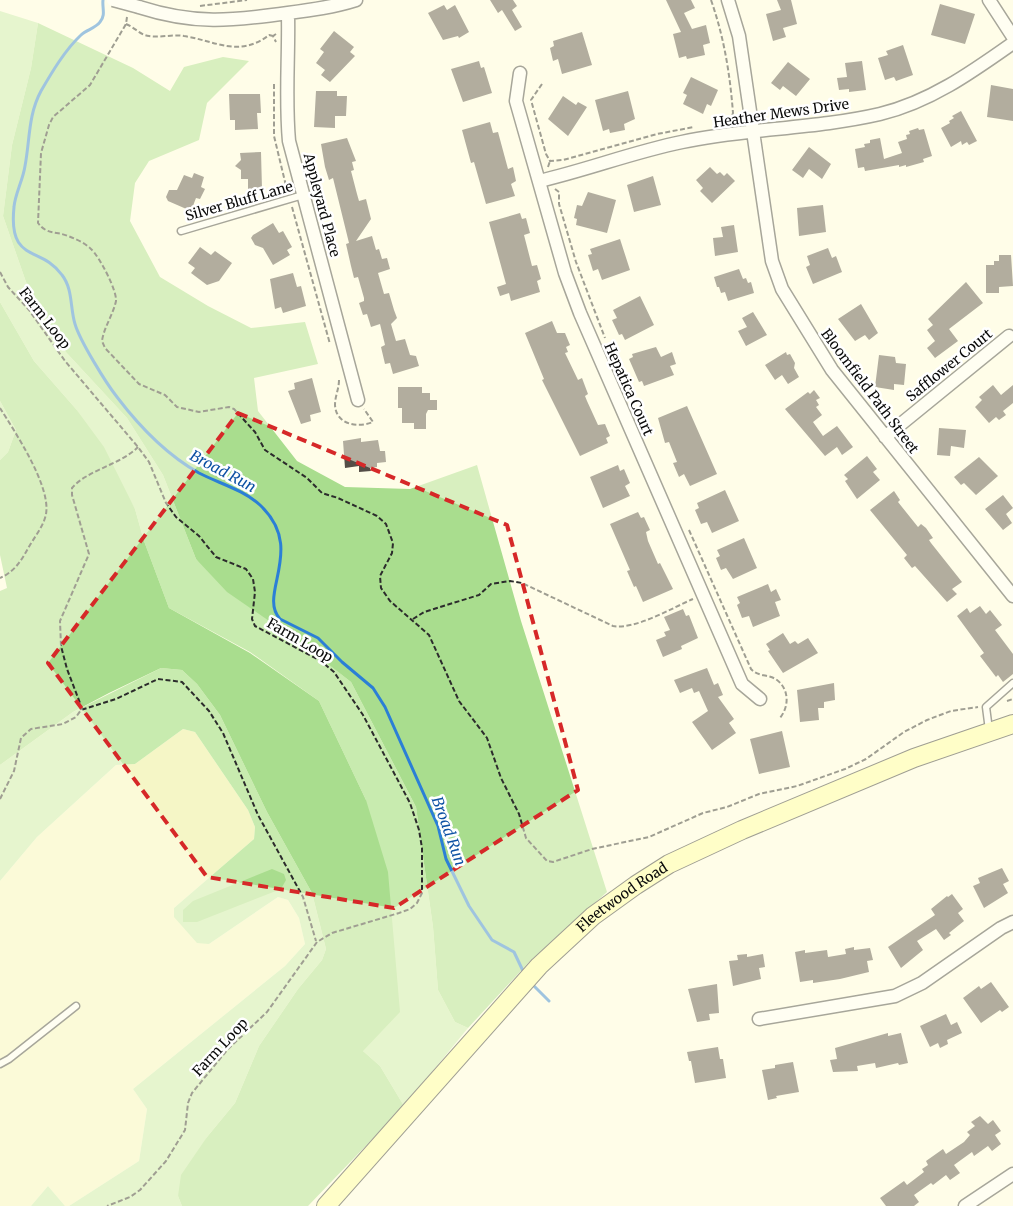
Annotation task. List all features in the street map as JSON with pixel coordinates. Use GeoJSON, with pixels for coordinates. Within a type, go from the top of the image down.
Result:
{"type":"FeatureCollection","features":[{"type":"Feature","properties":{"kind":"main road","name":"Fleetwood Road"},"geometry":{"type":"LineString","coordinates":[[326,1206],[527,979],[593,916],[636,885],[669,864],[742,830],[914,758],[1013,724]]}},
{"type":"Feature","properties":{"kind":"street"},"geometry":{"type":"LineString","coordinates":[[113,0],[164,15],[231,21],[325,8],[351,1]]}},
{"type":"Feature","properties":{"kind":"street","name":"Bloomfield Path Street"},"geometry":{"type":"LineString","coordinates":[[728,0],[739,36],[772,261],[782,289],[832,370],[1013,596]]}},
{"type":"Feature","properties":{"kind":"street"},"geometry":{"type":"LineString","coordinates":[[989,0],[1013,37]]}},
{"type":"Feature","properties":{"kind":"street","name":"Appleyard Place"},"geometry":{"type":"LineString","coordinates":[[288,13],[289,58],[286,106],[289,141],[358,400]]}},
{"type":"Feature","properties":{"kind":"street","name":"Heather Mews Drive"},"geometry":{"type":"LineString","coordinates":[[545,180],[681,142],[752,130],[881,114],[931,96],[972,72],[1013,43]]}},
{"type":"Feature","properties":{"kind":"street","name":"Hepatica Court"},"geometry":{"type":"LineString","coordinates":[[520,73],[516,101],[545,180],[566,273],[580,313],[742,684],[760,699]]}},
{"type":"Feature","properties":{"kind":"street","name":"Safflower Court"},"geometry":{"type":"LineString","coordinates":[[885,437],[1009,336]]}},
{"type":"Feature","properties":{"kind":"street"},"geometry":{"type":"LineString","coordinates":[[759,1019],[895,996],[922,983],[1001,928],[1013,922]]}},
{"type":"Feature","properties":{"kind":"street"},"geometry":{"type":"LineString","coordinates":[[965,1206],[1013,1174]]}},
{"type":"Feature","properties":{"kind":"lane","name":"Silver Bluff Lane"},"geometry":{"type":"LineString","coordinates":[[181,231],[303,195]]}},
{"type":"Feature","properties":{"kind":"lane"},"geometry":{"type":"LineString","coordinates":[[990,732],[986,707],[1013,683]]}},
{"type":"Feature","properties":{"kind":"lane"},"geometry":{"type":"LineString","coordinates":[[0,1064],[10,1059],[76,1006]]}},
{"type":"Feature","properties":{"kind":"path"},"geometry":{"type":"LineString","coordinates":[[194,8],[247,0]]}},
{"type":"Feature","properties":{"kind":"path"},"geometry":{"type":"LineString","coordinates":[[711,0],[722,34],[733,113],[731,118],[722,123]]}},
{"type":"Feature","properties":{"kind":"path"},"geometry":{"type":"LineString","coordinates":[[127,16],[126,24],[90,85],[59,112],[49,124],[41,153],[38,223],[43,230],[50,233],[65,235],[81,241],[99,259],[115,292],[116,301],[102,341],[105,348],[139,384],[165,396],[182,410],[212,412],[229,407],[234,409],[255,432],[265,450],[307,478],[322,493],[338,498],[376,516],[386,524],[394,543],[392,553],[380,576],[381,588],[385,595],[429,635],[459,700],[487,738],[501,778],[519,814],[526,838],[547,861],[553,862],[592,849],[607,848],[649,837],[702,813],[727,807],[766,792],[797,786],[845,769],[866,759],[904,732],[926,720],[951,711],[986,707]]}},
{"type":"Feature","properties":{"kind":"path"},"geometry":{"type":"LineString","coordinates":[[126,24],[148,36],[184,36],[198,40],[208,40],[233,48],[246,48],[269,36],[273,36]]}},
{"type":"Feature","properties":{"kind":"path"},"geometry":{"type":"LineString","coordinates":[[542,84],[531,100],[546,154],[550,161]]}},
{"type":"Feature","properties":{"kind":"path"},"geometry":{"type":"LineString","coordinates":[[550,161],[563,160],[657,134],[696,126]]}},
{"type":"Feature","properties":{"kind":"path"},"geometry":{"type":"LineString","coordinates":[[550,161],[545,180],[559,192],[560,204],[576,262],[606,339]]}},
{"type":"Feature","properties":{"kind":"path","name":"Farm Loop"},"geometry":{"type":"LineString","coordinates":[[0,272],[8,286],[29,310],[65,361],[138,446],[149,462],[166,503],[176,517],[199,536],[216,557],[246,569],[253,579],[255,592],[252,610],[255,626],[321,661],[334,672],[373,732],[415,816],[422,848],[422,892],[418,903],[410,909],[399,913],[332,932],[316,942],[267,1012],[228,1049],[192,1093],[188,1102],[184,1130],[166,1161],[140,1190],[130,1198],[107,1206]]}},
{"type":"Feature","properties":{"kind":"path"},"geometry":{"type":"LineString","coordinates":[[0,408],[32,463],[42,488],[47,511],[45,520],[20,564],[10,574],[0,578]]}},
{"type":"Feature","properties":{"kind":"path"},"geometry":{"type":"LineString","coordinates":[[81,710],[77,692],[60,646],[60,620],[89,554],[72,495],[72,488],[86,478],[121,460],[138,446]]}},
{"type":"Feature","properties":{"kind":"path"},"geometry":{"type":"LineString","coordinates":[[687,526],[751,669],[755,673],[776,680],[783,689],[787,704],[785,713],[779,719]]}},
{"type":"Feature","properties":{"kind":"path"},"geometry":{"type":"LineString","coordinates":[[413,619],[424,612],[479,595],[491,584],[510,581],[522,583],[620,628],[633,625],[715,589]]}},
{"type":"Feature","properties":{"kind":"path"},"geometry":{"type":"LineString","coordinates":[[0,799],[14,771],[21,738],[31,728],[63,724],[76,718],[81,710],[116,699],[158,679],[182,682],[196,695],[223,733],[258,815],[303,897],[316,942]]}},
{"type":"Feature","properties":{"kind":"highlighted area"},"geometry":{"type":"Polygon","coordinates":[[[238,413],[507,525],[578,790],[394,908],[207,877],[48,663],[238,413]]]}},
{"type":"Feature","properties":{"kind":"green space"},"geometry":{"type":"Polygon","coordinates":[[[0,11],[38,23],[31,68],[12,145],[3,216],[26,282],[64,350],[127,418],[163,475],[196,559],[351,682],[416,807],[433,927],[438,990],[455,1022],[468,1028],[404,1106],[380,1066],[363,1051],[366,800],[319,701],[250,652],[169,608],[144,541],[135,509],[76,409],[34,361],[0,302],[0,11]]]}},
{"type":"Feature","properties":{"kind":"green space"},"geometry":{"type":"Polygon","coordinates":[[[38,23],[133,68],[170,91],[184,67],[223,57],[249,61],[207,103],[199,140],[149,161],[135,183],[130,221],[160,277],[208,306],[251,328],[305,322],[318,364],[254,378],[258,411],[297,461],[345,487],[410,489],[477,465],[521,621],[607,892],[529,962],[468,1028],[455,1022],[438,990],[433,927],[416,807],[351,682],[301,643],[227,592],[196,559],[163,475],[127,418],[64,350],[26,282],[3,216],[12,145],[31,68],[38,23]]]}},
{"type":"Feature","properties":{"kind":"green space"},"geometry":{"type":"Polygon","coordinates":[[[0,302],[34,361],[76,409],[104,447],[135,509],[144,541],[169,608],[250,653],[319,701],[366,800],[388,872],[400,1012],[363,1051],[380,1066],[404,1106],[308,1206],[182,1206],[178,1196],[181,1175],[207,1137],[235,1103],[259,1046],[298,989],[322,960],[326,949],[312,893],[267,812],[220,715],[197,684],[182,670],[161,668],[73,712],[0,765],[0,591],[7,588],[0,555],[0,460],[8,452],[16,430],[0,401],[0,302]]]}},
{"type":"Feature","properties":{"kind":"green space"},"geometry":{"type":"Polygon","coordinates":[[[0,401],[16,430],[8,452],[0,460],[0,401]]]}},
{"type":"Feature","properties":{"kind":"green space"},"geometry":{"type":"Polygon","coordinates":[[[161,668],[182,670],[197,684],[220,715],[267,812],[312,893],[326,949],[322,960],[298,989],[259,1046],[235,1103],[207,1137],[178,1196],[182,1206],[69,1206],[139,1161],[147,1109],[133,1089],[285,966],[305,944],[299,918],[288,900],[278,897],[209,944],[197,943],[174,917],[174,908],[254,839],[255,827],[248,810],[195,732],[183,729],[135,764],[116,765],[37,837],[0,881],[0,765],[73,712],[161,668]]]}},
{"type":"Feature","properties":{"kind":"green space"},"geometry":{"type":"Polygon","coordinates":[[[183,729],[195,732],[248,810],[255,827],[254,839],[174,908],[209,944],[278,897],[288,900],[299,918],[305,944],[285,966],[133,1089],[147,1109],[139,1161],[69,1206],[65,1206],[48,1186],[31,1206],[0,1206],[0,881],[37,837],[116,765],[135,764],[183,729]]]}},
{"type":"Feature","properties":{"kind":"green space"},"geometry":{"type":"Polygon","coordinates":[[[272,869],[284,874],[286,880],[281,889],[197,922],[183,922],[183,910],[193,901],[272,869]]]}},
{"type":"Feature","properties":{"kind":"green space"},"geometry":{"type":"Polygon","coordinates":[[[48,1186],[65,1206],[31,1206],[48,1186]]]}},
{"type":"Feature","properties":{"kind":"building"},"geometry":{"type":"Polygon","coordinates":[[[490,0],[513,0],[517,6],[512,10],[522,27],[515,31],[502,10],[498,13],[490,0]]]}},
{"type":"Feature","properties":{"kind":"building"},"geometry":{"type":"Polygon","coordinates":[[[666,0],[691,0],[695,8],[684,13],[692,29],[706,25],[710,43],[703,45],[705,55],[687,59],[686,56],[679,58],[673,34],[681,32],[666,0]]]}},
{"type":"Feature","properties":{"kind":"building"},"geometry":{"type":"Polygon","coordinates":[[[777,0],[791,0],[797,24],[783,28],[786,37],[773,41],[766,14],[781,10],[777,0]]]}},
{"type":"Feature","properties":{"kind":"building"},"geometry":{"type":"Polygon","coordinates":[[[940,4],[975,14],[965,44],[931,35],[940,4]]]}},
{"type":"Feature","properties":{"kind":"building"},"geometry":{"type":"Polygon","coordinates":[[[444,5],[447,10],[455,5],[469,32],[459,38],[458,36],[443,40],[428,13],[444,5]]]}},
{"type":"Feature","properties":{"kind":"building"},"geometry":{"type":"Polygon","coordinates":[[[334,31],[354,47],[350,52],[355,56],[330,82],[321,75],[325,70],[316,63],[324,52],[320,49],[334,31]]]}},
{"type":"Feature","properties":{"kind":"building"},"geometry":{"type":"Polygon","coordinates":[[[582,32],[592,65],[562,74],[558,59],[553,61],[550,48],[554,46],[553,41],[582,32]]]}},
{"type":"Feature","properties":{"kind":"building"},"geometry":{"type":"Polygon","coordinates":[[[903,45],[913,75],[896,81],[894,77],[885,80],[878,58],[888,55],[886,51],[903,45]]]}},
{"type":"Feature","properties":{"kind":"building"},"geometry":{"type":"Polygon","coordinates":[[[479,61],[481,68],[484,67],[492,93],[463,102],[451,69],[479,61]]]}},
{"type":"Feature","properties":{"kind":"building"},"geometry":{"type":"Polygon","coordinates":[[[862,61],[866,90],[849,92],[849,89],[839,90],[837,78],[847,77],[845,63],[862,61]]]}},
{"type":"Feature","properties":{"kind":"building"},"geometry":{"type":"Polygon","coordinates":[[[788,62],[810,79],[796,96],[783,86],[780,90],[771,83],[788,62]]]}},
{"type":"Feature","properties":{"kind":"building"},"geometry":{"type":"Polygon","coordinates":[[[691,77],[718,90],[711,106],[707,104],[703,114],[683,104],[687,95],[683,93],[691,77]]]}},
{"type":"Feature","properties":{"kind":"building"},"geometry":{"type":"Polygon","coordinates":[[[991,85],[1013,89],[1013,121],[987,117],[991,85]]]}},
{"type":"Feature","properties":{"kind":"building"},"geometry":{"type":"Polygon","coordinates":[[[316,91],[337,91],[337,96],[347,96],[346,116],[335,116],[335,128],[314,127],[316,91]]]}},
{"type":"Feature","properties":{"kind":"building"},"geometry":{"type":"Polygon","coordinates":[[[628,91],[635,119],[624,124],[625,130],[610,133],[609,129],[603,131],[595,100],[628,91]]]}},
{"type":"Feature","properties":{"kind":"building"},"geometry":{"type":"Polygon","coordinates":[[[229,94],[260,94],[261,113],[257,113],[258,129],[235,130],[235,120],[230,120],[229,94]]]}},
{"type":"Feature","properties":{"kind":"building"},"geometry":{"type":"Polygon","coordinates":[[[563,96],[576,105],[578,102],[587,107],[568,136],[548,119],[563,96]]]}},
{"type":"Feature","properties":{"kind":"building"},"geometry":{"type":"Polygon","coordinates":[[[961,111],[977,141],[969,145],[967,142],[962,145],[961,141],[951,147],[941,128],[950,123],[949,121],[954,118],[952,116],[961,111]]]}},
{"type":"Feature","properties":{"kind":"building"},"geometry":{"type":"Polygon","coordinates":[[[490,122],[493,133],[498,132],[508,169],[513,167],[516,181],[511,184],[515,196],[486,204],[474,162],[471,163],[462,130],[490,122]]]}},
{"type":"Feature","properties":{"kind":"building"},"geometry":{"type":"Polygon","coordinates":[[[918,128],[919,130],[924,129],[932,156],[923,159],[924,162],[906,167],[906,165],[899,167],[899,165],[865,171],[864,167],[858,168],[855,149],[865,147],[864,144],[870,143],[870,140],[880,138],[884,159],[902,153],[898,142],[907,139],[906,135],[910,134],[909,131],[918,128]]]}},
{"type":"Feature","properties":{"kind":"building"},"geometry":{"type":"Polygon","coordinates":[[[347,138],[356,161],[352,162],[354,170],[351,171],[359,201],[366,199],[371,219],[356,241],[372,236],[376,250],[379,249],[382,259],[387,258],[390,269],[378,273],[384,294],[389,293],[397,318],[391,324],[396,341],[405,339],[410,355],[416,356],[419,366],[393,374],[390,363],[385,364],[381,347],[385,345],[380,324],[371,327],[367,314],[363,315],[359,303],[364,301],[364,298],[358,277],[354,278],[346,244],[349,243],[333,178],[329,180],[325,167],[321,144],[347,138]]]}},
{"type":"Feature","properties":{"kind":"building"},"geometry":{"type":"Polygon","coordinates":[[[809,147],[831,164],[822,179],[809,169],[803,178],[792,170],[809,147]]]}},
{"type":"Feature","properties":{"kind":"building"},"geometry":{"type":"Polygon","coordinates":[[[261,152],[262,189],[248,189],[248,179],[241,179],[241,170],[235,166],[241,160],[240,153],[261,152]]]}},
{"type":"Feature","properties":{"kind":"building"},"geometry":{"type":"Polygon","coordinates":[[[710,167],[717,174],[720,172],[724,176],[727,173],[735,181],[712,203],[700,191],[703,188],[696,180],[710,167]]]}},
{"type":"Feature","properties":{"kind":"building"},"geometry":{"type":"Polygon","coordinates":[[[194,173],[204,177],[201,187],[205,189],[200,199],[196,198],[191,211],[168,201],[166,197],[169,190],[177,190],[184,175],[192,178],[194,173]]]}},
{"type":"Feature","properties":{"kind":"building"},"geometry":{"type":"Polygon","coordinates":[[[653,176],[661,205],[634,212],[627,185],[653,176]]]}},
{"type":"Feature","properties":{"kind":"building"},"geometry":{"type":"Polygon","coordinates":[[[588,192],[616,200],[607,233],[576,225],[577,219],[574,218],[577,205],[582,206],[588,192]]]}},
{"type":"Feature","properties":{"kind":"building"},"geometry":{"type":"Polygon","coordinates":[[[823,205],[826,232],[799,236],[797,208],[823,205]]]}},
{"type":"Feature","properties":{"kind":"building"},"geometry":{"type":"Polygon","coordinates":[[[520,213],[522,219],[526,218],[530,233],[524,235],[532,266],[537,265],[541,279],[537,281],[540,292],[511,301],[509,293],[500,296],[497,287],[506,284],[489,222],[520,213]]]}},
{"type":"Feature","properties":{"kind":"building"},"geometry":{"type":"Polygon","coordinates":[[[273,223],[279,233],[283,231],[292,247],[287,250],[290,255],[273,265],[263,248],[255,245],[251,238],[273,223]]]}},
{"type":"Feature","properties":{"kind":"building"},"geometry":{"type":"Polygon","coordinates":[[[734,225],[738,252],[715,256],[713,238],[723,237],[721,227],[734,225]]]}},
{"type":"Feature","properties":{"kind":"building"},"geometry":{"type":"Polygon","coordinates":[[[620,239],[630,270],[602,280],[598,269],[593,271],[588,255],[592,254],[590,249],[620,239]]]}},
{"type":"Feature","properties":{"kind":"building"},"geometry":{"type":"Polygon","coordinates":[[[200,247],[211,255],[215,251],[232,263],[219,281],[207,285],[191,273],[195,268],[188,263],[200,247]]]}},
{"type":"Feature","properties":{"kind":"building"},"geometry":{"type":"Polygon","coordinates":[[[828,248],[832,258],[836,256],[842,272],[813,284],[806,267],[810,265],[807,256],[828,248]]]}},
{"type":"Feature","properties":{"kind":"building"},"geometry":{"type":"Polygon","coordinates":[[[999,255],[1011,255],[1013,286],[999,287],[999,293],[986,293],[986,265],[994,265],[994,261],[999,261],[999,255]]]}},
{"type":"Feature","properties":{"kind":"building"},"geometry":{"type":"Polygon","coordinates":[[[739,269],[743,279],[746,278],[748,283],[751,282],[754,293],[728,301],[725,292],[721,293],[719,287],[717,287],[714,277],[739,269]]]}},
{"type":"Feature","properties":{"kind":"building"},"geometry":{"type":"Polygon","coordinates":[[[293,273],[297,287],[301,286],[306,306],[283,313],[281,307],[275,309],[270,279],[293,273]]]}},
{"type":"Feature","properties":{"kind":"building"},"geometry":{"type":"Polygon","coordinates":[[[966,282],[983,303],[949,329],[958,341],[935,358],[927,348],[935,341],[927,330],[933,325],[928,319],[966,282]]]}},
{"type":"Feature","properties":{"kind":"building"},"geometry":{"type":"Polygon","coordinates":[[[640,296],[654,325],[625,340],[622,334],[619,335],[612,320],[617,318],[613,310],[640,296]]]}},
{"type":"Feature","properties":{"kind":"building"},"geometry":{"type":"Polygon","coordinates":[[[861,304],[878,333],[869,340],[865,335],[855,341],[838,319],[861,304]]]}},
{"type":"Feature","properties":{"kind":"building"},"geometry":{"type":"Polygon","coordinates":[[[753,312],[767,335],[746,346],[738,331],[747,327],[742,318],[753,312]]]}},
{"type":"Feature","properties":{"kind":"building"},"geometry":{"type":"Polygon","coordinates":[[[552,321],[557,333],[565,333],[570,345],[566,347],[568,352],[565,353],[578,380],[582,378],[588,394],[585,396],[598,425],[605,424],[610,436],[606,438],[608,443],[580,456],[542,380],[544,379],[525,333],[552,321]]]}},
{"type":"Feature","properties":{"kind":"building"},"geometry":{"type":"Polygon","coordinates":[[[656,347],[661,357],[672,352],[676,364],[670,366],[674,375],[644,386],[642,381],[639,382],[629,359],[633,357],[632,354],[656,347]]]}},
{"type":"Feature","properties":{"kind":"building"},"geometry":{"type":"Polygon","coordinates":[[[786,352],[787,355],[790,354],[795,363],[794,368],[799,377],[788,384],[782,375],[775,380],[765,365],[786,352]]]}},
{"type":"Feature","properties":{"kind":"building"},"geometry":{"type":"Polygon","coordinates":[[[879,355],[895,357],[896,363],[906,364],[904,385],[894,384],[894,390],[875,387],[879,355]]]}},
{"type":"Feature","properties":{"kind":"building"},"geometry":{"type":"Polygon","coordinates":[[[312,378],[321,412],[310,415],[311,421],[301,424],[288,391],[295,389],[294,383],[312,378]]]}},
{"type":"Feature","properties":{"kind":"building"},"geometry":{"type":"Polygon","coordinates":[[[993,385],[1001,395],[1013,385],[1013,403],[1003,411],[1006,415],[999,420],[996,417],[989,423],[975,407],[982,400],[979,397],[993,385]]]}},
{"type":"Feature","properties":{"kind":"building"},"geometry":{"type":"Polygon","coordinates":[[[398,387],[422,387],[422,393],[430,393],[430,400],[437,400],[437,410],[428,410],[426,414],[426,429],[414,429],[414,423],[402,423],[402,408],[398,408],[398,387]]]}},
{"type":"Feature","properties":{"kind":"building"},"geometry":{"type":"Polygon","coordinates":[[[814,390],[820,398],[816,400],[819,405],[816,407],[822,415],[813,422],[823,436],[837,426],[853,447],[842,455],[837,447],[825,456],[785,409],[808,392],[810,394],[814,390]]]}},
{"type":"Feature","properties":{"kind":"building"},"geometry":{"type":"Polygon","coordinates":[[[687,406],[717,474],[690,486],[684,474],[679,477],[673,463],[677,462],[669,442],[665,443],[658,418],[687,406]]]}},
{"type":"Feature","properties":{"kind":"building"},"geometry":{"type":"Polygon","coordinates":[[[939,428],[966,430],[964,448],[951,446],[950,456],[937,455],[939,428]]]}},
{"type":"Feature","properties":{"kind":"building"},"geometry":{"type":"Polygon","coordinates":[[[361,438],[361,442],[378,440],[380,451],[385,451],[386,462],[377,463],[377,467],[370,468],[371,471],[359,472],[359,466],[345,468],[343,441],[361,438]]]}},
{"type":"Feature","properties":{"kind":"building"},"geometry":{"type":"Polygon","coordinates":[[[867,456],[877,469],[873,472],[880,480],[857,499],[845,481],[848,479],[844,475],[867,456]]]}},
{"type":"Feature","properties":{"kind":"building"},"geometry":{"type":"Polygon","coordinates":[[[979,457],[998,476],[976,495],[964,483],[961,485],[954,477],[979,457]]]}},
{"type":"Feature","properties":{"kind":"building"},"geometry":{"type":"Polygon","coordinates":[[[618,465],[620,471],[624,469],[630,483],[625,486],[630,496],[603,508],[590,477],[618,465]]]}},
{"type":"Feature","properties":{"kind":"building"},"geometry":{"type":"Polygon","coordinates":[[[725,490],[739,521],[712,533],[707,522],[701,524],[695,510],[699,508],[697,503],[725,490]]]}},
{"type":"Feature","properties":{"kind":"building"},"geometry":{"type":"Polygon","coordinates":[[[894,491],[900,500],[898,502],[918,527],[921,524],[926,528],[933,538],[929,540],[931,543],[962,582],[952,589],[957,594],[947,602],[915,566],[912,568],[904,558],[907,555],[870,510],[894,491]]]}},
{"type":"Feature","properties":{"kind":"building"},"geometry":{"type":"Polygon","coordinates":[[[1003,495],[1013,508],[1006,514],[1012,523],[1003,530],[985,509],[1003,495]]]}},
{"type":"Feature","properties":{"kind":"building"},"geometry":{"type":"Polygon","coordinates":[[[638,512],[641,518],[644,517],[650,530],[646,532],[648,541],[658,564],[660,563],[673,589],[643,602],[627,571],[630,570],[610,524],[638,512]]]}},
{"type":"Feature","properties":{"kind":"building"},"geometry":{"type":"Polygon","coordinates":[[[744,538],[757,568],[733,579],[726,568],[721,570],[716,558],[720,556],[717,550],[744,538]]]}},
{"type":"Feature","properties":{"kind":"building"},"geometry":{"type":"Polygon","coordinates":[[[768,584],[771,592],[776,589],[781,600],[775,602],[780,616],[753,627],[749,616],[742,618],[737,605],[740,603],[737,597],[768,584]]]}},
{"type":"Feature","properties":{"kind":"building"},"geometry":{"type":"Polygon","coordinates":[[[980,606],[986,614],[990,610],[1002,625],[995,630],[1013,654],[1013,674],[1003,682],[998,675],[996,677],[980,656],[984,653],[957,616],[967,608],[970,613],[980,606]]]}},
{"type":"Feature","properties":{"kind":"building"},"geometry":{"type":"Polygon","coordinates":[[[683,609],[686,616],[689,615],[698,638],[681,646],[682,649],[663,657],[656,640],[666,636],[664,632],[670,630],[664,617],[683,609]]]}},
{"type":"Feature","properties":{"kind":"building"},"geometry":{"type":"Polygon","coordinates":[[[783,633],[790,644],[795,641],[798,644],[808,638],[818,653],[783,673],[768,651],[770,650],[766,644],[783,633]]]}},
{"type":"Feature","properties":{"kind":"building"},"geometry":{"type":"Polygon","coordinates":[[[707,668],[714,685],[718,683],[723,695],[718,697],[734,719],[729,723],[736,733],[712,750],[692,722],[708,711],[699,691],[694,693],[692,688],[680,693],[674,680],[707,668]]]}},
{"type":"Feature","properties":{"kind":"building"},"geometry":{"type":"Polygon","coordinates":[[[834,683],[835,700],[824,702],[824,708],[818,708],[819,720],[800,722],[797,690],[834,683]]]}},
{"type":"Feature","properties":{"kind":"building"},"geometry":{"type":"Polygon","coordinates":[[[782,731],[790,767],[759,774],[750,739],[782,731]]]}},
{"type":"Feature","properties":{"kind":"building"},"geometry":{"type":"Polygon","coordinates":[[[1002,868],[1009,881],[1003,884],[1008,893],[984,908],[973,886],[980,883],[978,878],[1002,868]]]}},
{"type":"Feature","properties":{"kind":"building"},"geometry":{"type":"Polygon","coordinates":[[[952,894],[963,909],[958,913],[964,921],[949,933],[951,935],[944,940],[936,929],[917,941],[923,950],[901,968],[888,947],[935,915],[931,909],[952,894]]]}},
{"type":"Feature","properties":{"kind":"building"},"geometry":{"type":"Polygon","coordinates":[[[854,947],[854,950],[870,948],[873,960],[867,961],[869,972],[813,983],[813,980],[800,982],[795,952],[805,950],[805,953],[827,950],[828,957],[846,954],[845,949],[854,947]]]}},
{"type":"Feature","properties":{"kind":"building"},"geometry":{"type":"Polygon","coordinates":[[[747,954],[747,957],[763,954],[765,967],[759,968],[761,979],[733,986],[729,961],[738,960],[737,955],[747,954]]]}},
{"type":"Feature","properties":{"kind":"building"},"geometry":{"type":"Polygon","coordinates":[[[991,982],[1009,1007],[1002,1012],[1000,1010],[981,1023],[963,998],[979,986],[981,989],[991,982]]]}},
{"type":"Feature","properties":{"kind":"building"},"geometry":{"type":"Polygon","coordinates":[[[717,984],[719,1013],[709,1014],[710,1020],[697,1022],[688,989],[717,984]]]}},
{"type":"Feature","properties":{"kind":"building"},"geometry":{"type":"Polygon","coordinates":[[[946,1014],[951,1025],[957,1022],[962,1033],[947,1040],[948,1044],[940,1048],[938,1043],[930,1047],[920,1026],[946,1014]]]}},
{"type":"Feature","properties":{"kind":"building"},"geometry":{"type":"Polygon","coordinates":[[[888,1033],[888,1036],[901,1033],[908,1063],[899,1065],[898,1063],[876,1068],[875,1063],[857,1066],[858,1071],[833,1072],[830,1060],[837,1059],[835,1048],[888,1033]]]}},
{"type":"Feature","properties":{"kind":"building"},"geometry":{"type":"Polygon","coordinates":[[[718,1047],[720,1059],[723,1059],[726,1078],[695,1083],[691,1061],[689,1061],[687,1052],[718,1047]]]}},
{"type":"Feature","properties":{"kind":"building"},"geometry":{"type":"Polygon","coordinates":[[[793,1062],[799,1092],[776,1096],[777,1098],[768,1100],[762,1070],[775,1068],[775,1065],[793,1062]]]}},
{"type":"Feature","properties":{"kind":"building"},"geometry":{"type":"Polygon","coordinates":[[[980,1116],[988,1124],[993,1120],[1001,1131],[995,1135],[1001,1144],[992,1151],[988,1146],[974,1156],[972,1152],[954,1165],[960,1173],[950,1180],[946,1175],[933,1185],[931,1183],[914,1195],[919,1202],[914,1206],[886,1206],[880,1198],[904,1181],[907,1185],[924,1172],[922,1169],[928,1165],[926,1161],[943,1149],[946,1154],[964,1142],[970,1135],[967,1132],[975,1126],[971,1122],[980,1116]]]}},
{"type":"Feature","properties":{"kind":"waterway","name":"Broad Run"},"geometry":{"type":"LineString","coordinates":[[103,0],[102,19],[96,26],[81,35],[70,47],[54,69],[37,100],[32,118],[24,171],[14,207],[13,225],[16,237],[21,246],[54,266],[66,280],[70,292],[73,318],[82,341],[106,382],[135,419],[176,458],[199,473],[254,500],[273,522],[280,538],[281,554],[274,597],[274,609],[280,619],[318,638],[342,662],[373,688],[385,707],[438,826],[446,859],[469,906],[492,940],[514,952],[524,973]]}},
{"type":"Feature","properties":{"kind":"waterway","name":"Broad Run"},"geometry":{"type":"LineString","coordinates":[[532,984],[549,1001]]}}]}
